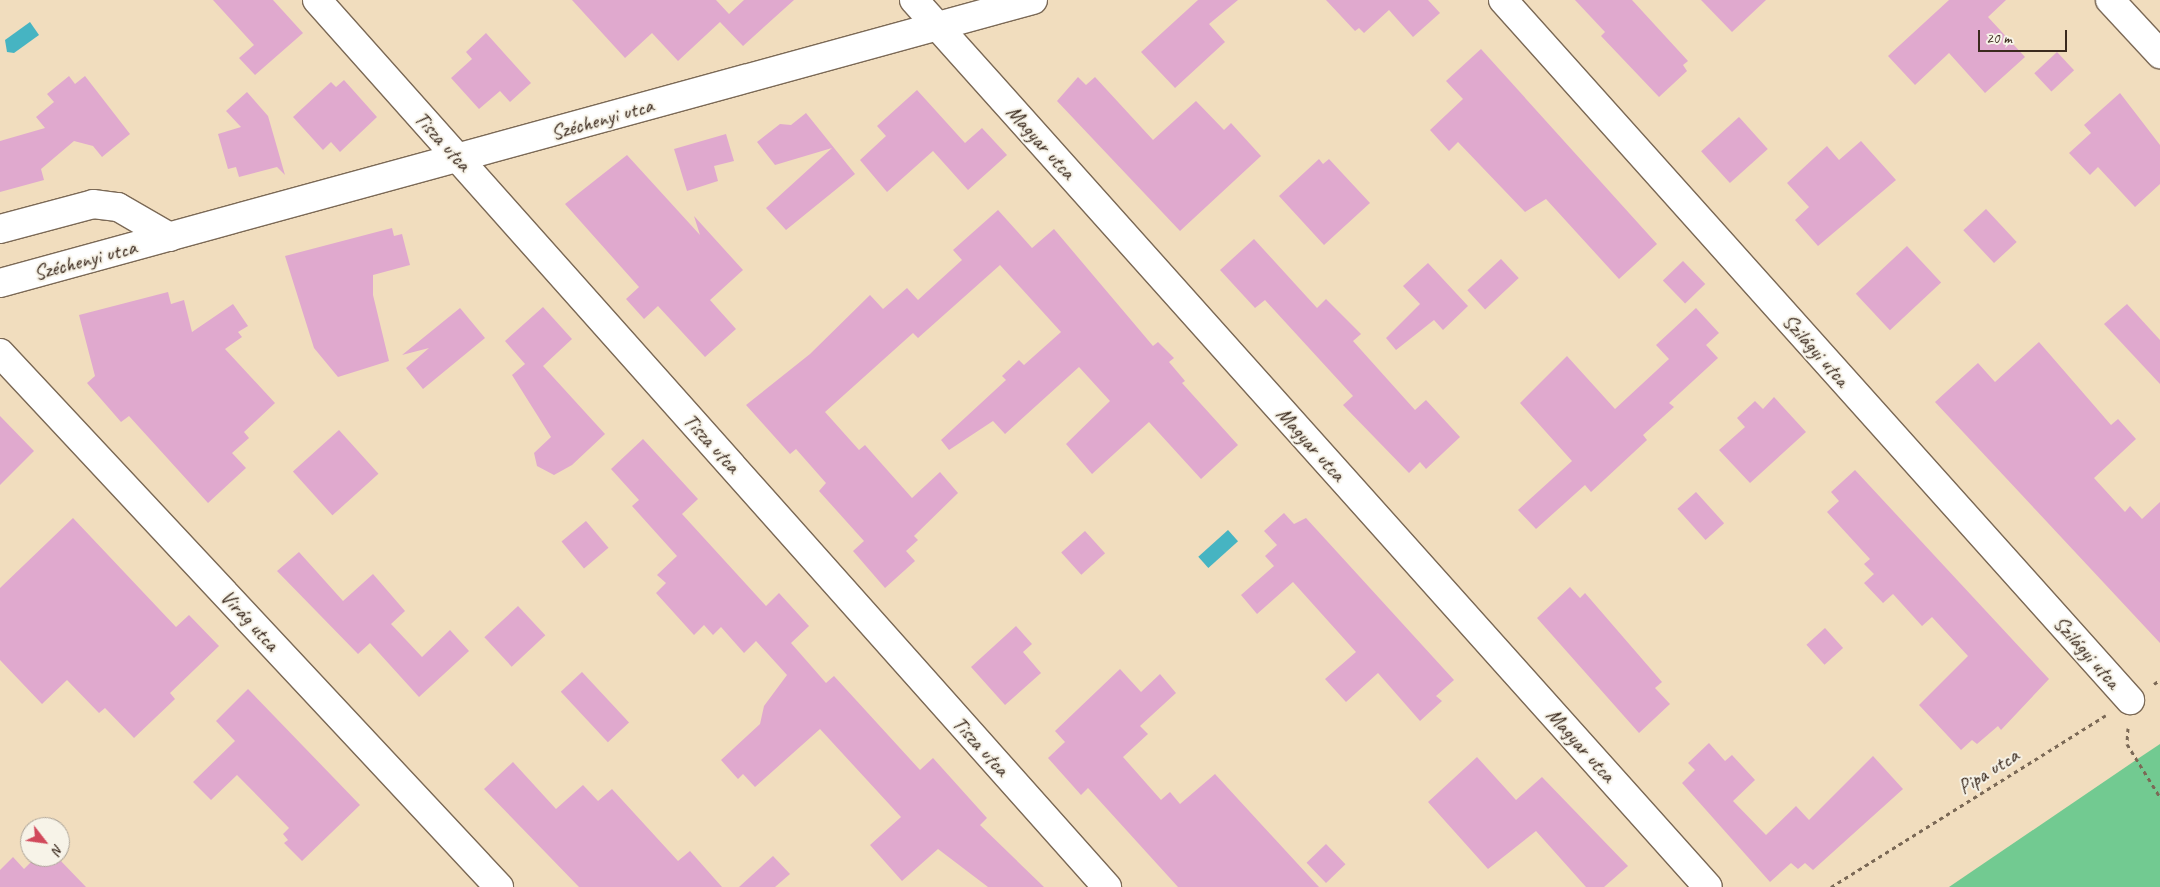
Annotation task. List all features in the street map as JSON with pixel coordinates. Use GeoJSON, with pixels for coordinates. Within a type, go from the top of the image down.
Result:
{"type":"FeatureCollection","features":[{"type":"Feature","properties":{"kind":"street","name":"Tisza utca"},"geometry":{"type":"LineString","coordinates":[[317,0],[1107,887]]}},
{"type":"Feature","properties":{"kind":"street","name":"Magyar utca"},"geometry":{"type":"LineString","coordinates":[[914,0],[1708,887]]}},
{"type":"Feature","properties":{"kind":"street","name":"Széchenyi utca"},"geometry":{"type":"LineString","coordinates":[[0,283],[459,159],[1033,0]]}},
{"type":"Feature","properties":{"kind":"street","name":"Szilágyi utca"},"geometry":{"type":"LineString","coordinates":[[1503,0],[2130,700]]}},
{"type":"Feature","properties":{"kind":"street"},"geometry":{"type":"LineString","coordinates":[[2110,0],[2160,54]]}},
{"type":"Feature","properties":{"kind":"street","name":"Széchenyi utca"},"geometry":{"type":"LineString","coordinates":[[0,229],[93,204],[118,207],[170,237]]}},
{"type":"Feature","properties":{"kind":"street","name":"Virág utca"},"geometry":{"type":"LineString","coordinates":[[0,353],[499,887]]}},
{"type":"Feature","properties":{"kind":"path","name":"Pipa utca"},"geometry":{"type":"LineString","coordinates":[[1832,887],[2160,680]]}},
{"type":"Feature","properties":{"kind":"path"},"geometry":{"type":"LineString","coordinates":[[2130,700],[2127,744],[2160,797]]}},
{"type":"Feature","properties":{"kind":"green space"},"geometry":{"type":"Polygon","coordinates":[[[2160,744],[2160,887],[1949,887],[2136,760],[2160,744]]]}},
{"type":"Feature","properties":{"kind":"water"},"geometry":{"type":"Polygon","coordinates":[[[30,22],[39,35],[14,53],[7,52],[5,40],[30,22]]]}},
{"type":"Feature","properties":{"kind":"water"},"geometry":{"type":"Polygon","coordinates":[[[1228,530],[1238,541],[1208,568],[1198,557],[1228,530]]]}},
{"type":"Feature","properties":{"kind":"building"},"geometry":{"type":"Polygon","coordinates":[[[213,0],[273,0],[303,33],[255,75],[239,58],[254,45],[213,0]]]}},
{"type":"Feature","properties":{"kind":"building"},"geometry":{"type":"Polygon","coordinates":[[[572,0],[716,0],[729,14],[744,0],[794,0],[743,46],[720,22],[678,61],[652,33],[625,58],[572,0]]]}},
{"type":"Feature","properties":{"kind":"building"},"geometry":{"type":"Polygon","coordinates":[[[1198,0],[1238,0],[1209,24],[1225,42],[1175,88],[1141,52],[1198,0]]]}},
{"type":"Feature","properties":{"kind":"building"},"geometry":{"type":"Polygon","coordinates":[[[1326,0],[1428,0],[1440,13],[1413,37],[1389,10],[1364,33],[1359,28],[1355,31],[1326,0]]]}},
{"type":"Feature","properties":{"kind":"building"},"geometry":{"type":"Polygon","coordinates":[[[1575,0],[1632,0],[1688,61],[1683,65],[1687,71],[1659,97],[1601,36],[1605,32],[1575,0]]]}},
{"type":"Feature","properties":{"kind":"building"},"geometry":{"type":"Polygon","coordinates":[[[1701,0],[1766,0],[1732,32],[1701,0]]]}},
{"type":"Feature","properties":{"kind":"building"},"geometry":{"type":"Polygon","coordinates":[[[1949,0],[2006,0],[1988,17],[2025,57],[1985,93],[1949,53],[1915,85],[1888,56],[1949,0]]]}},
{"type":"Feature","properties":{"kind":"building"},"geometry":{"type":"Polygon","coordinates":[[[486,33],[531,83],[510,102],[500,91],[479,109],[451,78],[472,59],[466,52],[486,33]]]}},
{"type":"Feature","properties":{"kind":"building"},"geometry":{"type":"Polygon","coordinates":[[[1481,49],[1657,244],[1619,279],[1546,199],[1525,212],[1458,142],[1449,151],[1430,130],[1463,99],[1446,81],[1481,49]]]}},
{"type":"Feature","properties":{"kind":"building"},"geometry":{"type":"Polygon","coordinates":[[[2057,52],[2074,70],[2051,91],[2034,73],[2057,52]]]}},
{"type":"Feature","properties":{"kind":"building"},"geometry":{"type":"Polygon","coordinates":[[[69,76],[75,84],[85,76],[130,134],[102,157],[93,146],[74,141],[41,169],[44,180],[0,192],[0,141],[45,128],[36,117],[54,102],[47,94],[69,76]]]}},
{"type":"Feature","properties":{"kind":"building"},"geometry":{"type":"Polygon","coordinates":[[[1078,77],[1086,85],[1095,77],[1153,140],[1196,101],[1224,130],[1231,123],[1261,156],[1180,231],[1057,101],[1078,77]]]}},
{"type":"Feature","properties":{"kind":"building"},"geometry":{"type":"Polygon","coordinates":[[[344,80],[377,117],[340,152],[331,142],[323,150],[293,117],[331,82],[336,87],[344,80]]]}},
{"type":"Feature","properties":{"kind":"building"},"geometry":{"type":"Polygon","coordinates":[[[917,90],[965,143],[982,128],[1007,155],[968,190],[933,151],[887,192],[860,160],[886,136],[877,126],[917,90]]]}},
{"type":"Feature","properties":{"kind":"building"},"geometry":{"type":"Polygon","coordinates":[[[247,92],[268,116],[285,175],[277,167],[239,177],[236,167],[228,169],[218,134],[241,127],[226,111],[247,92]]]}},
{"type":"Feature","properties":{"kind":"building"},"geometry":{"type":"Polygon","coordinates":[[[2120,93],[2160,145],[2160,184],[2135,207],[2098,167],[2090,175],[2069,153],[2091,133],[2084,125],[2120,93]]]}},
{"type":"Feature","properties":{"kind":"building"},"geometry":{"type":"Polygon","coordinates":[[[806,113],[855,174],[786,230],[766,208],[832,148],[775,165],[757,142],[780,124],[791,125],[806,113]]]}},
{"type":"Feature","properties":{"kind":"building"},"geometry":{"type":"Polygon","coordinates":[[[1739,117],[1768,149],[1730,183],[1701,151],[1739,117]]]}},
{"type":"Feature","properties":{"kind":"building"},"geometry":{"type":"Polygon","coordinates":[[[726,134],[734,161],[714,166],[718,181],[687,191],[674,149],[726,134]]]}},
{"type":"Feature","properties":{"kind":"building"},"geometry":{"type":"Polygon","coordinates":[[[1861,141],[1896,180],[1818,246],[1795,220],[1809,207],[1787,183],[1827,146],[1839,160],[1861,141]]]}},
{"type":"Feature","properties":{"kind":"building"},"geometry":{"type":"Polygon","coordinates":[[[627,155],[700,235],[694,216],[743,270],[710,300],[736,329],[705,357],[658,306],[644,319],[626,299],[639,287],[565,204],[627,155]]]}},
{"type":"Feature","properties":{"kind":"building"},"geometry":{"type":"Polygon","coordinates":[[[1319,159],[1323,164],[1329,159],[1370,203],[1324,245],[1279,196],[1319,159]]]}},
{"type":"Feature","properties":{"kind":"building"},"geometry":{"type":"Polygon","coordinates":[[[1986,209],[2017,242],[1994,263],[1963,230],[1986,209]]]}},
{"type":"Feature","properties":{"kind":"building"},"geometry":{"type":"Polygon","coordinates":[[[998,210],[1032,248],[1054,229],[1153,346],[1158,342],[1174,358],[1169,362],[1185,381],[1182,383],[1238,445],[1201,479],[1149,422],[1092,474],[1066,444],[1110,401],[1079,367],[1005,434],[993,421],[949,450],[941,440],[1006,380],[1002,376],[1019,360],[1024,365],[1061,332],[1000,265],[918,338],[913,333],[825,412],[859,450],[865,445],[912,498],[940,472],[958,493],[914,536],[918,540],[906,551],[915,561],[885,588],[853,551],[864,541],[819,491],[826,483],[796,449],[790,454],[746,405],[810,354],[870,295],[883,309],[907,288],[918,300],[962,260],[953,250],[998,210]]]}},
{"type":"Feature","properties":{"kind":"building"},"geometry":{"type":"Polygon","coordinates":[[[392,228],[394,236],[402,234],[410,265],[373,275],[373,295],[389,361],[338,377],[314,348],[285,256],[392,228]]]}},
{"type":"Feature","properties":{"kind":"building"},"geometry":{"type":"Polygon","coordinates":[[[1254,239],[1317,308],[1326,299],[1361,334],[1353,341],[1415,410],[1426,400],[1460,437],[1426,469],[1420,462],[1409,473],[1343,405],[1353,396],[1265,300],[1255,308],[1220,270],[1254,239]]]}},
{"type":"Feature","properties":{"kind":"building"},"geometry":{"type":"Polygon","coordinates":[[[1907,246],[1941,283],[1890,330],[1856,294],[1907,246]]]}},
{"type":"Feature","properties":{"kind":"building"},"geometry":{"type":"Polygon","coordinates":[[[1501,259],[1519,278],[1485,309],[1467,290],[1501,259]]]}},
{"type":"Feature","properties":{"kind":"building"},"geometry":{"type":"Polygon","coordinates":[[[1683,261],[1705,284],[1685,303],[1663,280],[1683,261]]]}},
{"type":"Feature","properties":{"kind":"building"},"geometry":{"type":"Polygon","coordinates":[[[1428,263],[1468,306],[1443,330],[1434,320],[1396,350],[1386,338],[1420,304],[1403,286],[1428,263]]]}},
{"type":"Feature","properties":{"kind":"building"},"geometry":{"type":"Polygon","coordinates":[[[168,292],[171,304],[184,300],[192,332],[233,304],[248,326],[238,332],[242,337],[225,349],[275,403],[244,432],[249,438],[232,453],[246,468],[208,503],[129,416],[121,422],[87,383],[95,376],[79,315],[168,292]]]}},
{"type":"Feature","properties":{"kind":"building"},"geometry":{"type":"Polygon","coordinates":[[[2127,304],[2160,340],[2160,384],[2104,324],[2127,304]]]}},
{"type":"Feature","properties":{"kind":"building"},"geometry":{"type":"Polygon","coordinates":[[[543,307],[572,339],[543,366],[605,434],[572,465],[554,475],[537,466],[534,453],[551,437],[512,375],[525,364],[505,341],[543,307]]]}},
{"type":"Feature","properties":{"kind":"building"},"geometry":{"type":"Polygon","coordinates":[[[460,308],[485,338],[423,389],[406,368],[429,348],[402,355],[460,308]]]}},
{"type":"Feature","properties":{"kind":"building"},"geometry":{"type":"Polygon","coordinates":[[[1696,308],[1719,333],[1706,345],[1718,358],[1669,403],[1674,407],[1643,435],[1647,440],[1591,492],[1585,485],[1536,529],[1518,510],[1572,461],[1520,403],[1567,356],[1615,409],[1669,359],[1656,345],[1696,308]]]}},
{"type":"Feature","properties":{"kind":"building"},"geometry":{"type":"Polygon","coordinates":[[[2039,342],[2111,425],[2118,419],[2136,439],[2094,478],[2125,512],[2130,506],[2142,519],[2160,502],[2160,643],[1935,402],[1978,363],[1995,382],[2039,342]]]}},
{"type":"Feature","properties":{"kind":"building"},"geometry":{"type":"Polygon","coordinates":[[[1774,397],[1806,432],[1750,483],[1719,450],[1745,427],[1737,418],[1755,401],[1763,409],[1774,397]]]}},
{"type":"Feature","properties":{"kind":"building"},"geometry":{"type":"Polygon","coordinates":[[[0,416],[34,451],[0,485],[0,416]]]}},
{"type":"Feature","properties":{"kind":"building"},"geometry":{"type":"Polygon","coordinates":[[[339,430],[378,474],[332,515],[293,471],[339,430]]]}},
{"type":"Feature","properties":{"kind":"building"},"geometry":{"type":"Polygon","coordinates":[[[643,439],[698,499],[682,514],[766,606],[779,593],[809,626],[791,643],[826,683],[834,676],[920,770],[933,758],[987,818],[980,825],[1044,887],[988,887],[938,849],[902,881],[870,845],[901,817],[820,729],[755,787],[743,774],[738,779],[721,760],[760,724],[764,706],[787,675],[756,641],[744,653],[721,627],[713,635],[704,625],[694,635],[656,593],[666,583],[657,575],[677,556],[632,506],[639,500],[611,469],[643,439]]]}},
{"type":"Feature","properties":{"kind":"building"},"geometry":{"type":"Polygon","coordinates":[[[1855,470],[2049,679],[2001,730],[1998,726],[1977,744],[1972,740],[1961,750],[1919,705],[1968,656],[1932,617],[1922,626],[1893,594],[1883,603],[1864,583],[1874,574],[1864,564],[1870,559],[1827,512],[1839,501],[1831,492],[1855,470]]]}},
{"type":"Feature","properties":{"kind":"building"},"geometry":{"type":"Polygon","coordinates":[[[1696,492],[1724,523],[1706,540],[1677,509],[1696,492]]]}},
{"type":"Feature","properties":{"kind":"building"},"geometry":{"type":"Polygon","coordinates":[[[1284,513],[1294,524],[1306,518],[1454,680],[1436,696],[1442,701],[1420,721],[1378,673],[1346,702],[1325,679],[1356,652],[1293,582],[1257,614],[1241,595],[1274,566],[1265,556],[1277,545],[1264,531],[1284,513]]]}},
{"type":"Feature","properties":{"kind":"building"},"geometry":{"type":"Polygon","coordinates":[[[73,518],[176,627],[189,615],[219,646],[170,693],[175,699],[134,738],[105,708],[99,713],[67,680],[42,704],[0,660],[0,588],[73,518]]]}},
{"type":"Feature","properties":{"kind":"building"},"geometry":{"type":"Polygon","coordinates":[[[586,521],[608,548],[584,568],[561,542],[586,521]]]}},
{"type":"Feature","properties":{"kind":"building"},"geometry":{"type":"Polygon","coordinates":[[[1085,531],[1105,553],[1081,575],[1061,552],[1085,531]]]}},
{"type":"Feature","properties":{"kind":"building"},"geometry":{"type":"Polygon","coordinates":[[[299,552],[343,601],[373,574],[405,611],[391,624],[422,657],[450,630],[469,651],[419,697],[370,643],[358,654],[277,571],[299,552]]]}},
{"type":"Feature","properties":{"kind":"building"},"geometry":{"type":"Polygon","coordinates":[[[1570,587],[1580,598],[1585,593],[1662,682],[1655,688],[1670,704],[1639,733],[1537,618],[1570,587]]]}},
{"type":"Feature","properties":{"kind":"building"},"geometry":{"type":"Polygon","coordinates":[[[518,606],[545,635],[512,667],[484,637],[518,606]]]}},
{"type":"Feature","properties":{"kind":"building"},"geometry":{"type":"Polygon","coordinates":[[[1016,626],[1032,644],[1023,652],[1041,673],[1005,705],[971,667],[1016,626]]]}},
{"type":"Feature","properties":{"kind":"building"},"geometry":{"type":"Polygon","coordinates":[[[1825,628],[1843,648],[1824,665],[1806,645],[1825,628]]]}},
{"type":"Feature","properties":{"kind":"building"},"geometry":{"type":"Polygon","coordinates":[[[1120,669],[1141,692],[1160,674],[1176,693],[1140,726],[1148,734],[1123,757],[1161,800],[1170,792],[1180,804],[1215,774],[1319,887],[1178,887],[1088,788],[1081,795],[1048,758],[1065,742],[1055,731],[1120,669]]]}},
{"type":"Feature","properties":{"kind":"building"},"geometry":{"type":"Polygon","coordinates":[[[582,672],[629,722],[608,742],[561,692],[582,672]]]}},
{"type":"Feature","properties":{"kind":"building"},"geometry":{"type":"Polygon","coordinates":[[[248,689],[360,805],[302,861],[284,843],[288,840],[283,834],[289,828],[237,775],[211,800],[193,782],[235,741],[216,721],[248,689]]]}},
{"type":"Feature","properties":{"kind":"building"},"geometry":{"type":"Polygon","coordinates":[[[1709,743],[1725,761],[1732,755],[1755,780],[1733,801],[1766,835],[1796,806],[1809,820],[1873,756],[1903,789],[1813,870],[1805,863],[1798,869],[1791,863],[1770,882],[1682,783],[1695,770],[1688,763],[1709,743]]]}},
{"type":"Feature","properties":{"kind":"building"},"geometry":{"type":"Polygon","coordinates":[[[1477,757],[1516,800],[1542,777],[1628,866],[1604,887],[1586,887],[1536,831],[1488,869],[1428,802],[1477,757]]]}},
{"type":"Feature","properties":{"kind":"building"},"geometry":{"type":"Polygon","coordinates":[[[513,762],[556,809],[583,785],[598,801],[612,789],[678,861],[690,851],[722,887],[579,887],[484,789],[513,762]]]}},
{"type":"Feature","properties":{"kind":"building"},"geometry":{"type":"Polygon","coordinates":[[[1326,844],[1345,864],[1326,883],[1307,863],[1326,844]]]}},
{"type":"Feature","properties":{"kind":"building"},"geometry":{"type":"Polygon","coordinates":[[[773,856],[790,874],[775,887],[739,887],[773,856]]]}},
{"type":"Feature","properties":{"kind":"building"},"geometry":{"type":"Polygon","coordinates":[[[13,857],[20,867],[24,869],[26,867],[67,867],[86,887],[0,887],[0,870],[13,857]]]}}]}
